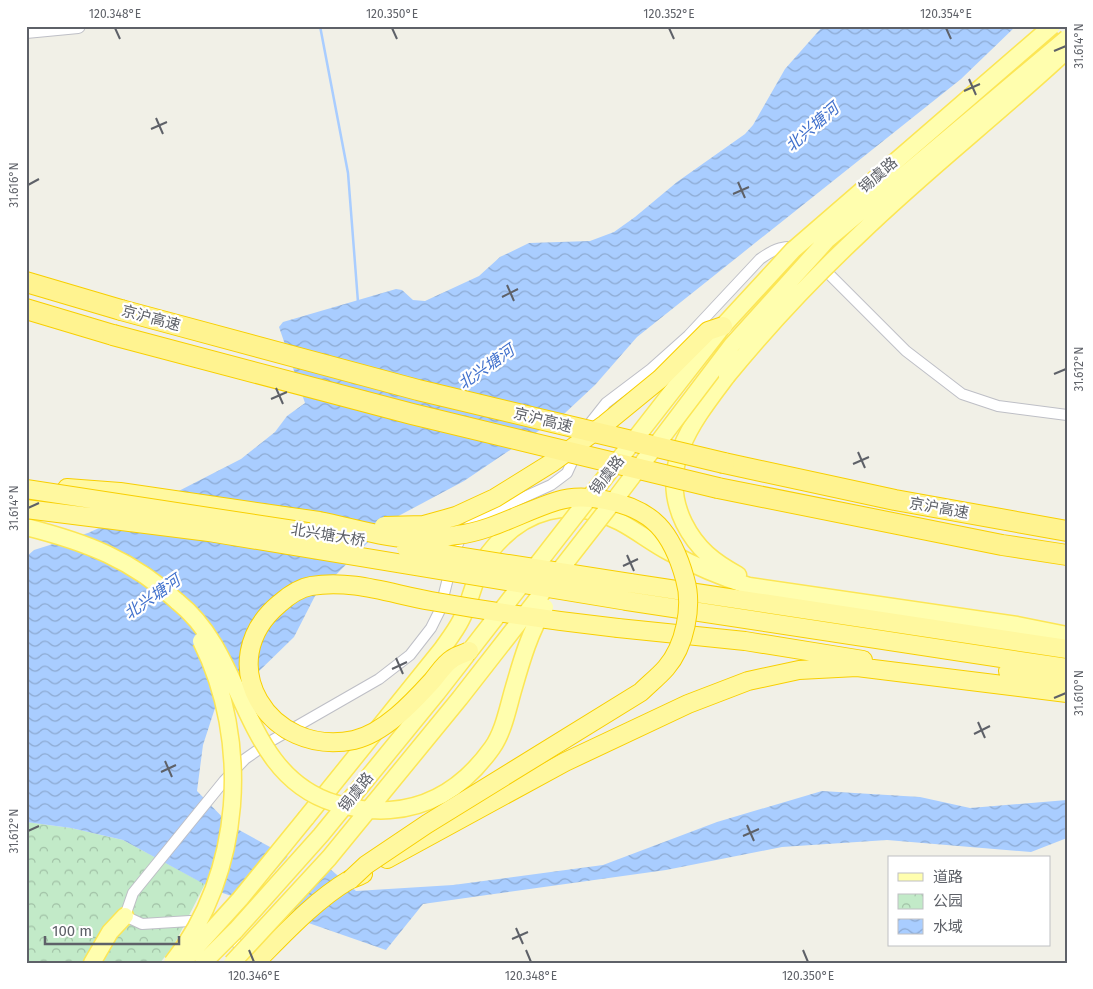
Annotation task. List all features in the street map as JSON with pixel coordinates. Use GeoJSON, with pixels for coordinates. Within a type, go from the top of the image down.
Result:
{"type":"FeatureCollection","features":[{"type":"Feature","properties":{"kind":"highway","name":"京沪高速"},"geometry":{"type":"LineString","coordinates":[[26,282],[121,310],[418,390],[724,463],[895,500],[1067,530]]}},
{"type":"Feature","properties":{"kind":"highway","name":"京沪高速"},"geometry":{"type":"LineString","coordinates":[[26,309],[412,414],[718,488],[1002,545],[1067,555]]}},
{"type":"Feature","properties":{"kind":"highway"},"geometry":{"type":"LineString","coordinates":[[319,521],[380,526],[424,524],[456,516],[495,498],[553,462],[605,424],[660,379],[708,331],[724,326]]}},
{"type":"Feature","properties":{"kind":"highway"},"geometry":{"type":"LineString","coordinates":[[26,484],[120,492],[319,521],[422,540],[460,535],[485,528],[558,500],[586,496],[629,504],[648,515],[664,533],[679,557],[686,583],[687,616],[681,641],[667,667],[641,692],[427,824],[366,865],[302,918],[255,963]]}},
{"type":"Feature","properties":{"kind":"highway","name":"北兴塘大桥"},"geometry":{"type":"LineString","coordinates":[[26,490],[192,513],[628,592]]}},
{"type":"Feature","properties":{"kind":"highway","name":"北兴塘大桥"},"geometry":{"type":"LineString","coordinates":[[26,509],[209,532],[628,592]]}},
{"type":"Feature","properties":{"kind":"highway"},"geometry":{"type":"LineString","coordinates":[[469,652],[452,658],[413,702],[388,724],[356,739],[329,742],[303,739],[283,729],[267,714],[255,694],[249,673],[251,647],[259,626],[289,594],[316,585],[349,584],[431,601],[618,628],[746,641],[913,667],[968,680]]}},
{"type":"Feature","properties":{"kind":"highway"},"geometry":{"type":"LineString","coordinates":[[628,592],[1067,649]]}},
{"type":"Feature","properties":{"kind":"highway"},"geometry":{"type":"LineString","coordinates":[[628,592],[983,656],[1067,668]]}},
{"type":"Feature","properties":{"kind":"highway"},"geometry":{"type":"LineString","coordinates":[[983,656],[994,668],[1067,682]]}},
{"type":"Feature","properties":{"kind":"highway"},"geometry":{"type":"LineString","coordinates":[[350,880],[565,762],[688,704],[748,681],[799,670],[857,668],[1067,693]]}},
{"type":"Feature","properties":{"kind":"main road","name":"锡虞路"},"geometry":{"type":"LineString","coordinates":[[203,963],[236,930],[321,835],[469,652],[724,326],[793,250],[1052,26]]}},
{"type":"Feature","properties":{"kind":"main road","name":"锡虞路"},"geometry":{"type":"LineString","coordinates":[[232,963],[329,858],[460,698],[573,554],[732,345],[827,240],[1067,38]]}},
{"type":"Feature","properties":{"kind":"main road"},"geometry":{"type":"LineString","coordinates":[[760,586],[724,567],[699,547],[680,514],[675,499],[674,481],[684,442],[695,420],[727,376],[803,290],[859,234],[1007,106],[1067,50]]}},
{"type":"Feature","properties":{"kind":"main road"},"geometry":{"type":"LineString","coordinates":[[182,963],[240,899],[442,649],[461,620],[488,555],[504,536],[523,521],[546,511],[569,508],[593,511],[620,522],[668,552],[710,574],[749,586],[760,586],[1017,625],[1067,635]]}},
{"type":"Feature","properties":{"kind":"main road"},"geometry":{"type":"LineString","coordinates":[[26,527],[92,546],[132,566],[161,586],[192,613],[217,649],[256,733],[272,758],[287,776],[307,792],[354,809],[381,811],[406,809],[432,800],[456,786],[477,770],[494,745],[505,720],[529,640],[573,554]]}},
{"type":"Feature","properties":{"kind":"main road"},"geometry":{"type":"LineString","coordinates":[[172,963],[192,933],[217,880],[226,847],[232,806],[233,770],[230,738],[217,680],[196,631],[178,602]]}},
{"type":"Feature","properties":{"kind":"main road"},"geometry":{"type":"LineString","coordinates":[[92,963],[110,932],[125,916]]}},
{"type":"Feature","properties":{"kind":"street"},"geometry":{"type":"LineString","coordinates":[[26,27],[38,26]]}},
{"type":"Feature","properties":{"kind":"street"},"geometry":{"type":"LineString","coordinates":[[26,31],[78,26]]}},
{"type":"Feature","properties":{"kind":"street"},"geometry":{"type":"LineString","coordinates":[[250,963],[237,943],[211,924],[190,921],[142,924],[125,916],[133,893],[224,781],[245,759],[271,741],[379,679],[410,654],[430,628],[440,610],[455,550],[463,533],[474,520],[551,485],[567,473],[591,422],[606,403],[651,369],[688,336],[760,259],[772,250],[789,245],[803,248],[906,351],[962,394],[998,406],[1067,415]]}},
{"type":"Feature","properties":{"kind":"green space"},"geometry":{"type":"Polygon","coordinates":[[[26,822],[71,828],[123,840],[205,884],[174,945],[160,963],[26,963],[26,822]]]}},
{"type":"Feature","properties":{"kind":"water","name":"北兴塘河"},"geometry":{"type":"Polygon","coordinates":[[[823,26],[1016,26],[961,79],[637,337],[595,385],[565,413],[464,481],[389,521],[315,596],[294,637],[251,679],[215,708],[203,745],[197,791],[230,825],[303,865],[330,869],[356,891],[453,885],[603,865],[717,822],[822,791],[920,797],[970,808],[1067,800],[1067,838],[1031,852],[887,840],[782,847],[666,870],[423,904],[386,950],[217,891],[123,840],[71,828],[26,822],[26,557],[34,550],[88,533],[167,497],[241,459],[275,432],[287,416],[305,403],[279,327],[283,322],[396,289],[402,290],[413,300],[425,301],[479,276],[500,257],[529,243],[590,241],[614,232],[677,182],[745,134],[753,125],[785,69],[823,26]]]}},
{"type":"Feature","properties":{"kind":"pier"},"geometry":{"type":"Polygon","coordinates":[[[289,855],[303,862],[328,866],[284,917],[246,903],[289,855]]]}},
{"type":"Feature","properties":{"kind":"waterway"},"geometry":{"type":"LineString","coordinates":[[320,26],[348,173],[358,302]]}}]}
